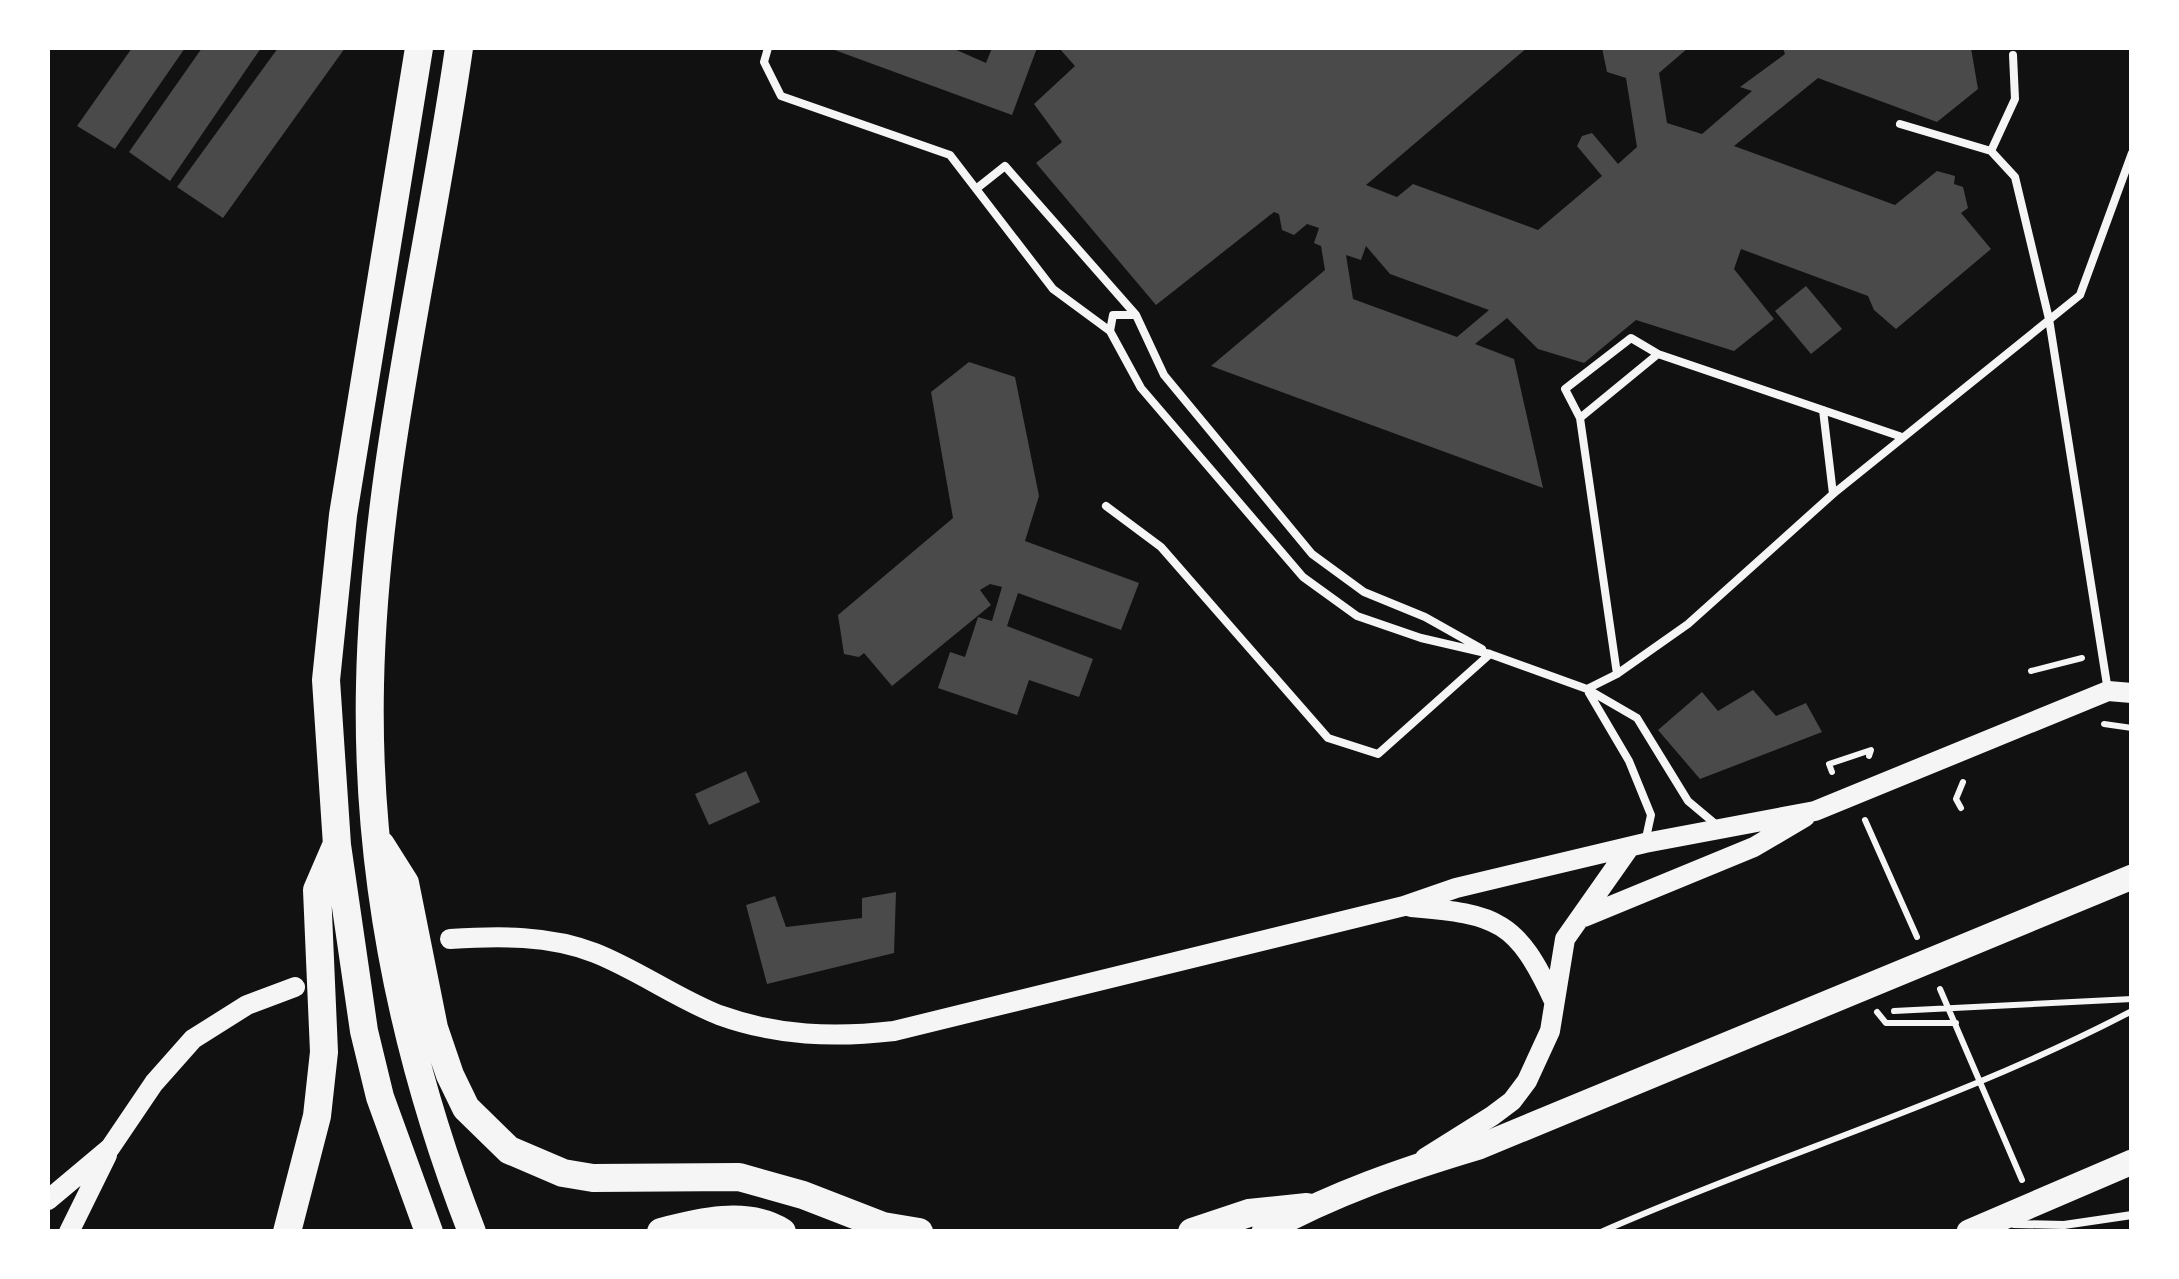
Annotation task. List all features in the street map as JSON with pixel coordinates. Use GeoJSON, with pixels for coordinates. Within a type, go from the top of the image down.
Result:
{"type":"FeatureCollection","features":[{"type":"Feature","properties":{"kind":"highway"},"geometry":{"type":"LineString","coordinates":[[419,48],[332,599],[326,680],[337,845],[364,1031],[380,1097],[429,1232]]}},
{"type":"Feature","properties":{"kind":"highway"},"geometry":{"type":"LineString","coordinates":[[459,48],[380,551],[370,683],[376,837],[390,952],[414,1065],[472,1232]]}},
{"type":"Feature","properties":{"kind":"highway"},"geometry":{"type":"LineString","coordinates":[[376,837],[405,884],[434,1028],[450,1074],[466,1108],[509,1150],[564,1173],[594,1178],[739,1177],[804,1195],[883,1226],[919,1232]]}},
{"type":"Feature","properties":{"kind":"highway"},"geometry":{"type":"LineString","coordinates":[[286,1232],[316,1116],[324,1052],[317,890],[337,845]]}},
{"type":"Feature","properties":{"kind":"highway"},"geometry":{"type":"LineString","coordinates":[[1192,1232],[1249,1213],[1307,1208]]}},
{"type":"Feature","properties":{"kind":"highway"},"geometry":{"type":"LineString","coordinates":[[661,1232],[718,1219],[782,1232]]}},
{"type":"Feature","properties":{"kind":"main road"},"geometry":{"type":"LineString","coordinates":[[1584,917],[1754,847],[1814,811],[2108,691],[2132,692]]}},
{"type":"Feature","properties":{"kind":"main road"},"geometry":{"type":"LineString","coordinates":[[450,939],[544,940],[594,952],[719,1014],[781,1032],[894,1032],[1404,906],[1456,888],[1719,827],[1814,811]]}},
{"type":"Feature","properties":{"kind":"main road"},"geometry":{"type":"LineString","coordinates":[[1410,1167],[1512,1102],[1542,1056],[1566,939],[1637,846]]}},
{"type":"Feature","properties":{"kind":"main road"},"geometry":{"type":"LineString","coordinates":[[1264,1232],[1307,1208],[1410,1167],[1498,1140],[2132,877]]}},
{"type":"Feature","properties":{"kind":"main road"},"geometry":{"type":"LineString","coordinates":[[1404,906],[1480,916],[1519,935],[1554,1001]]}},
{"type":"Feature","properties":{"kind":"main road"},"geometry":{"type":"LineString","coordinates":[[69,1232],[110,1148],[154,1083],[193,1039],[247,1005],[296,986]]}},
{"type":"Feature","properties":{"kind":"main road"},"geometry":{"type":"LineString","coordinates":[[48,1200],[110,1148]]}},
{"type":"Feature","properties":{"kind":"main road"},"geometry":{"type":"LineString","coordinates":[[1979,1227],[2132,1162]]}},
{"type":"Feature","properties":{"kind":"lane"},"geometry":{"type":"LineString","coordinates":[[768,48],[764,62],[780,96],[950,155],[1052,289],[1110,331],[1141,388],[1302,576],[1357,616],[1421,638],[1490,654],[1587,689],[1636,718],[1688,801],[1719,827]]}},
{"type":"Feature","properties":{"kind":"lane"},"geometry":{"type":"LineString","coordinates":[[1991,151],[2015,100],[2013,55]]}},
{"type":"Feature","properties":{"kind":"lane"},"geometry":{"type":"LineString","coordinates":[[1900,124],[1991,151],[2015,177],[2049,319],[2108,691]]}},
{"type":"Feature","properties":{"kind":"lane"},"geometry":{"type":"LineString","coordinates":[[1587,689],[1617,674],[1688,624],[1833,494],[2080,295],[2132,153]]}},
{"type":"Feature","properties":{"kind":"lane"},"geometry":{"type":"LineString","coordinates":[[976,189],[1005,166],[1136,315],[1164,375],[1312,554],[1364,592],[1424,617],[1490,654]]}},
{"type":"Feature","properties":{"kind":"lane"},"geometry":{"type":"LineString","coordinates":[[1110,331],[1112,315],[1136,315]]}},
{"type":"Feature","properties":{"kind":"lane"},"geometry":{"type":"LineString","coordinates":[[1617,674],[1580,418],[1565,389],[1631,338],[1658,354],[1902,437]]}},
{"type":"Feature","properties":{"kind":"lane"},"geometry":{"type":"LineString","coordinates":[[1580,418],[1658,354]]}},
{"type":"Feature","properties":{"kind":"lane"},"geometry":{"type":"LineString","coordinates":[[1823,410],[1833,494]]}},
{"type":"Feature","properties":{"kind":"lane"},"geometry":{"type":"LineString","coordinates":[[1106,506],[1160,548],[1328,738],[1378,754],[1490,654]]}},
{"type":"Feature","properties":{"kind":"lane"},"geometry":{"type":"LineString","coordinates":[[1587,689],[1628,761],[1651,815],[1637,846]]}},
{"type":"Feature","properties":{"kind":"lane"},"geometry":{"type":"LineString","coordinates":[[1979,1227],[2064,1224],[2128,1216]]}},
{"type":"Feature","properties":{"kind":"path"},"geometry":{"type":"LineString","coordinates":[[1832,772],[1829,764],[1871,750],[1873,754],[1841,768]]}},
{"type":"Feature","properties":{"kind":"path"},"geometry":{"type":"LineString","coordinates":[[1856,802],[1925,955]]}},
{"type":"Feature","properties":{"kind":"path"},"geometry":{"type":"LineString","coordinates":[[1933,972],[2030,1197]]}},
{"type":"Feature","properties":{"kind":"path"},"geometry":{"type":"LineString","coordinates":[[1956,1023],[1886,1023],[1877,1012],[2132,998]]}},
{"type":"Feature","properties":{"kind":"path"},"geometry":{"type":"LineString","coordinates":[[1601,1232],[1672,1200],[1762,1170],[2132,1011]]}},
{"type":"Feature","properties":{"kind":"building"},"geometry":{"type":"Polygon","coordinates":[[[132,48],[185,48],[115,149],[77,126],[132,48]]]}},
{"type":"Feature","properties":{"kind":"building"},"geometry":{"type":"Polygon","coordinates":[[[202,48],[261,48],[170,181],[129,152],[202,48]]]}},
{"type":"Feature","properties":{"kind":"building"},"geometry":{"type":"Polygon","coordinates":[[[278,48],[345,48],[223,218],[177,187],[278,48]]]}},
{"type":"Feature","properties":{"kind":"building"},"geometry":{"type":"Polygon","coordinates":[[[829,48],[952,48],[986,63],[992,48],[1037,48],[1012,115],[829,48]]]}},
{"type":"Feature","properties":{"kind":"building"},"geometry":{"type":"Polygon","coordinates":[[[1059,48],[1527,48],[1366,185],[1397,197],[1413,184],[1538,230],[1602,176],[1577,146],[1582,136],[1592,133],[1618,164],[1637,147],[1626,78],[1607,72],[1602,48],[1688,48],[1659,73],[1667,123],[1702,134],[1752,91],[1740,87],[1785,54],[1783,48],[1971,48],[1978,89],[1937,122],[1818,78],[1734,146],[1895,205],[1937,171],[1955,176],[1954,184],[1963,187],[1968,208],[1961,213],[1991,249],[1896,329],[1874,310],[1868,296],[1741,249],[1734,269],[1774,319],[1734,351],[1636,320],[1584,363],[1538,349],[1507,318],[1475,344],[1514,359],[1543,488],[1211,366],[1325,270],[1321,246],[1314,243],[1319,228],[1307,224],[1294,235],[1282,230],[1279,214],[1274,212],[1156,305],[1036,163],[1062,142],[1034,104],[1075,66],[1059,48]],[[1366,246],[1361,260],[1346,255],[1353,299],[1457,337],[1489,310],[1390,274],[1366,246]]]}},
{"type":"Feature","properties":{"kind":"building"},"geometry":{"type":"Polygon","coordinates":[[[1806,286],[1842,329],[1811,354],[1775,311],[1806,286]]]}},
{"type":"Feature","properties":{"kind":"building"},"geometry":{"type":"Polygon","coordinates":[[[969,362],[1015,377],[1039,496],[1025,541],[1139,583],[1121,630],[1018,593],[1007,626],[1093,659],[1079,697],[1029,680],[1017,715],[938,688],[950,652],[965,657],[978,617],[992,621],[1002,587],[990,584],[980,590],[991,605],[892,686],[864,653],[859,657],[844,654],[838,615],[953,518],[931,392],[969,362]]]}},
{"type":"Feature","properties":{"kind":"building"},"geometry":{"type":"Polygon","coordinates":[[[1753,690],[1776,716],[1806,703],[1822,732],[1700,779],[1658,730],[1702,692],[1718,711],[1753,690]]]}},
{"type":"Feature","properties":{"kind":"building"},"geometry":{"type":"Polygon","coordinates":[[[746,771],[760,802],[709,825],[695,794],[746,771]]]}},
{"type":"Feature","properties":{"kind":"building"},"geometry":{"type":"Polygon","coordinates":[[[896,892],[894,953],[767,984],[746,905],[775,896],[786,927],[862,918],[862,898],[896,892]]]}}]}
